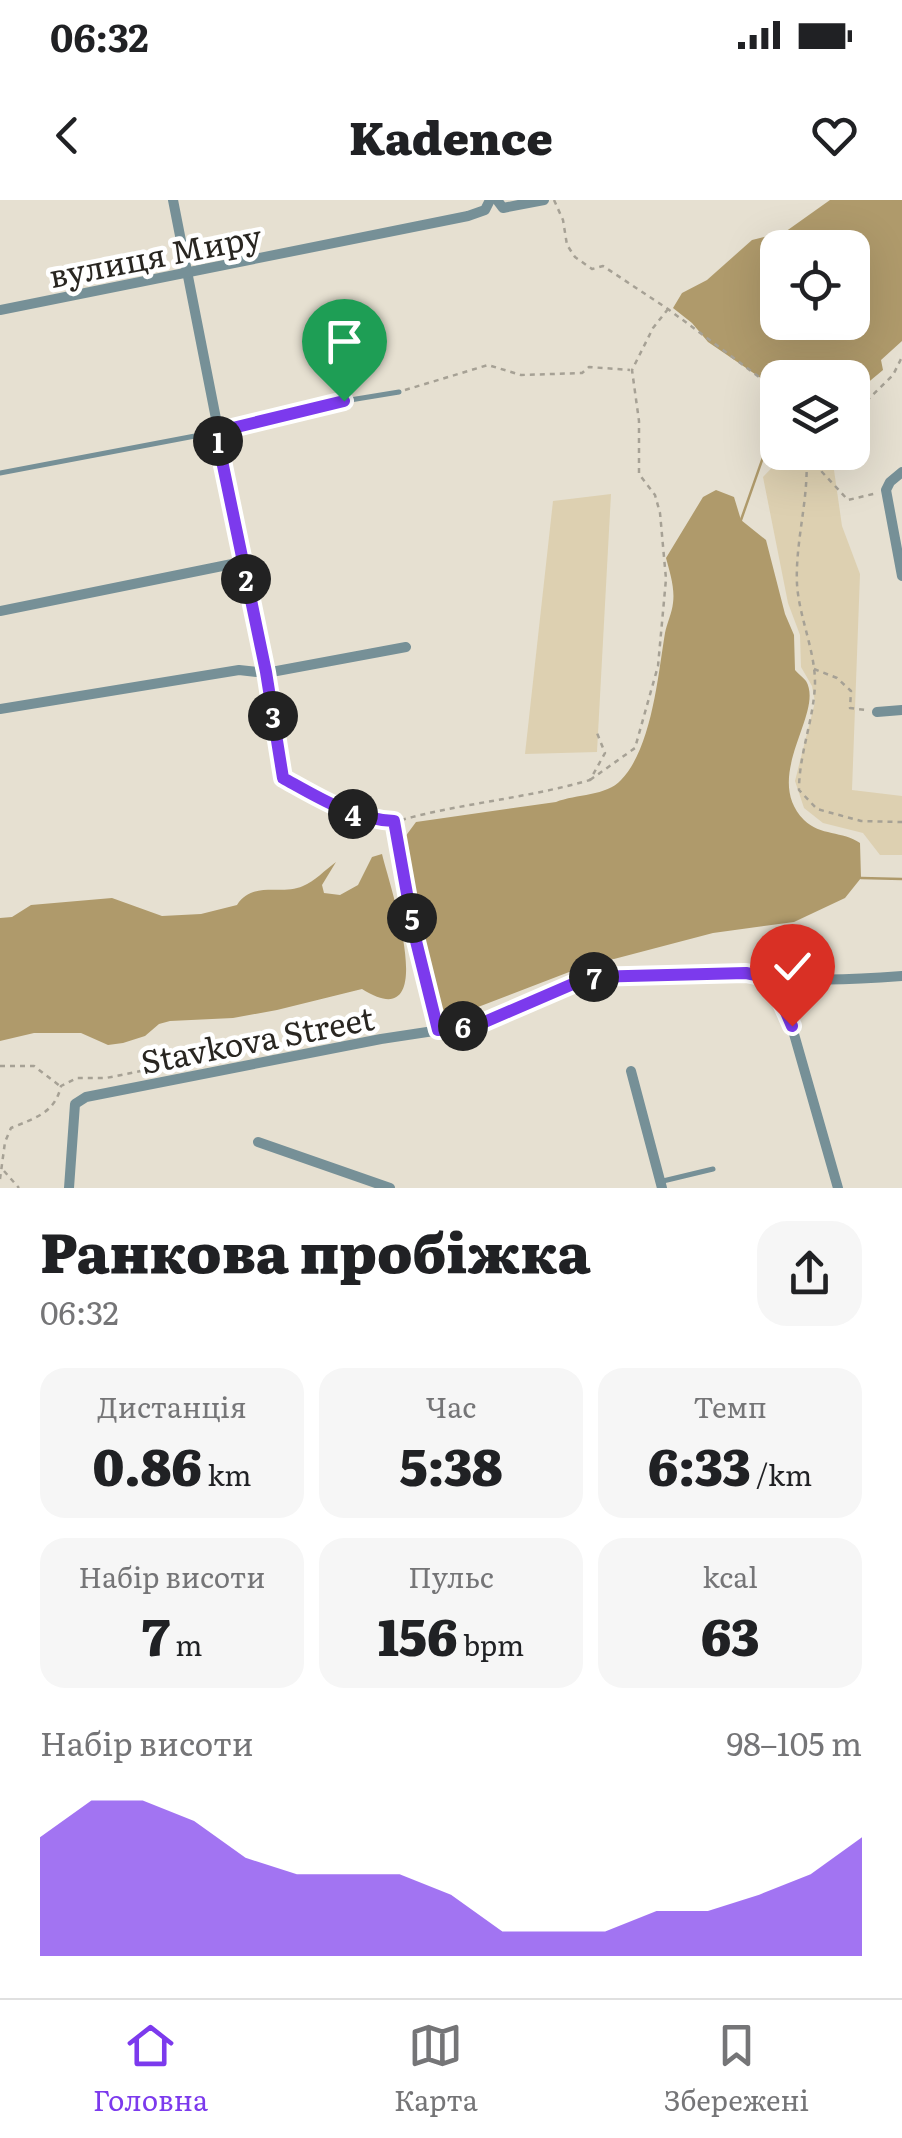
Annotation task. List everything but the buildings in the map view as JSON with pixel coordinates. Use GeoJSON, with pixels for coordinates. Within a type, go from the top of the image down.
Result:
{"type":"FeatureCollection","features":[{"type":"Feature","properties":{"kind":"street"},"geometry":{"type":"LineString","coordinates":[[173,200],[266,672]]}},
{"type":"Feature","properties":{"kind":"street","name":"вулиця Миру"},"geometry":{"type":"LineString","coordinates":[[0,310],[468,216],[485,210],[493,200],[503,208],[544,200]]}},
{"type":"Feature","properties":{"kind":"street"},"geometry":{"type":"LineString","coordinates":[[901,569],[888,486],[902,472]]}},
{"type":"Feature","properties":{"kind":"street"},"geometry":{"type":"LineString","coordinates":[[0,611],[242,562]]}},
{"type":"Feature","properties":{"kind":"street"},"geometry":{"type":"LineString","coordinates":[[0,708],[239,670],[266,672],[406,647]]}},
{"type":"Feature","properties":{"kind":"street"},"geometry":{"type":"LineString","coordinates":[[877,712],[902,710]]}},
{"type":"Feature","properties":{"kind":"street","name":"Stavkova Street"},"geometry":{"type":"LineString","coordinates":[[69,1188],[75,1104],[86,1097],[480,1024],[589,977],[746,973],[771,978],[850,980],[902,976]]}},
{"type":"Feature","properties":{"kind":"street"},"geometry":{"type":"LineString","coordinates":[[771,978],[792,1026],[838,1188]]}},
{"type":"Feature","properties":{"kind":"street"},"geometry":{"type":"LineString","coordinates":[[631,1071],[661,1185]]}},
{"type":"Feature","properties":{"kind":"street"},"geometry":{"type":"LineString","coordinates":[[258,1142],[390,1188]]}},
{"type":"Feature","properties":{"kind":"lane"},"geometry":{"type":"LineString","coordinates":[[0,472],[216,432],[399,392]]}},
{"type":"Feature","properties":{"kind":"lane"},"geometry":{"type":"LineString","coordinates":[[266,672],[283,778],[332,806],[369,820],[394,821],[414,933],[438,1030]]}},
{"type":"Feature","properties":{"kind":"lane"},"geometry":{"type":"LineString","coordinates":[[661,1185],[713,1169]]}},
{"type":"Feature","properties":{"kind":"path"},"geometry":{"type":"LineString","coordinates":[[554,200],[574,258],[592,269],[603,266],[760,378]]}},
{"type":"Feature","properties":{"kind":"path"},"geometry":{"type":"LineString","coordinates":[[394,821],[546,793],[590,780],[634,748],[658,666],[666,579],[660,513],[655,495],[639,474],[639,421],[632,370],[653,328],[668,309]]}},
{"type":"Feature","properties":{"kind":"path"},"geometry":{"type":"LineString","coordinates":[[870,398],[893,376],[902,357]]}},
{"type":"Feature","properties":{"kind":"path"},"geometry":{"type":"LineString","coordinates":[[399,392],[488,365],[521,375],[582,373],[589,367],[632,370]]}},
{"type":"Feature","properties":{"kind":"path"},"geometry":{"type":"LineString","coordinates":[[808,470],[797,584],[814,669],[810,729],[799,764],[798,790],[817,809],[862,821],[902,822]]}},
{"type":"Feature","properties":{"kind":"path"},"geometry":{"type":"LineString","coordinates":[[821,470],[848,500],[888,486]]}},
{"type":"Feature","properties":{"kind":"path"},"geometry":{"type":"LineString","coordinates":[[814,669],[837,678],[851,691],[850,708],[877,712]]}},
{"type":"Feature","properties":{"kind":"path"},"geometry":{"type":"LineString","coordinates":[[590,780],[605,754],[597,733]]}},
{"type":"Feature","properties":{"kind":"path"},"geometry":{"type":"LineString","coordinates":[[0,1066],[34,1066],[62,1086]]}},
{"type":"Feature","properties":{"kind":"path"},"geometry":{"type":"LineString","coordinates":[[3,1170],[19,1188]]}},
{"type":"Feature","properties":{"kind":"shaded area"},"geometry":{"type":"Polygon","coordinates":[[[830,200],[902,200],[902,341],[881,360],[883,370],[870,381],[870,360],[760,360],[760,377],[708,342],[673,308],[682,293],[707,280],[752,240],[760,238],[760,340],[870,340],[870,230],[788,230],[830,200]]]}},
{"type":"Feature","properties":{"kind":"shaded area"},"geometry":{"type":"Polygon","coordinates":[[[770,470],[834,470],[842,526],[860,574],[852,790],[902,796],[902,855],[880,855],[863,833],[823,823],[804,808],[795,781],[815,702],[812,686],[801,667],[800,635],[788,603],[763,477],[770,470]]]}},
{"type":"Feature","properties":{"kind":"shaded area"},"geometry":{"type":"Polygon","coordinates":[[[716,490],[734,497],[741,520],[766,540],[794,635],[795,670],[806,681],[810,694],[791,765],[793,803],[810,825],[860,843],[861,878],[845,898],[794,922],[713,933],[614,959],[596,958],[577,969],[439,1022],[415,933],[399,845],[416,822],[556,802],[600,792],[621,780],[640,749],[652,710],[673,603],[666,558],[703,497],[716,490]]]}},
{"type":"Feature","properties":{"kind":"shaded area"},"geometry":{"type":"Polygon","coordinates":[[[611,494],[597,752],[525,754],[553,501],[611,494]]]}},
{"type":"Feature","properties":{"kind":"shaded area"},"geometry":{"type":"Polygon","coordinates":[[[382,854],[405,952],[406,977],[400,994],[386,999],[362,989],[233,1018],[170,1021],[159,1024],[145,1036],[108,1045],[81,1033],[34,1033],[0,1041],[0,918],[12,917],[31,905],[112,898],[162,916],[201,914],[237,905],[251,893],[303,886],[336,862],[322,885],[324,893],[340,895],[358,885],[372,857],[382,854]]]}},
{"type":"Feature","properties":{"kind":"waterway"},"geometry":{"type":"LineString","coordinates":[[741,520],[760,466]]}},
{"type":"Feature","properties":{"kind":"waterway"},"geometry":{"type":"LineString","coordinates":[[861,878],[902,879]]}},
{"type":"Feature","properties":{"kind":"waterway"},"geometry":{"type":"LineString","coordinates":[[401,937],[413,933]]}},
{"type":"Feature","properties":{"kind":"route"},"geometry":{"type":"LineString","coordinates":[[344,401],[216,432],[266,672],[283,778],[332,806],[369,820],[394,821],[414,933],[438,1030],[480,1024],[589,977],[746,973],[771,978],[792,1026]]}}]}
